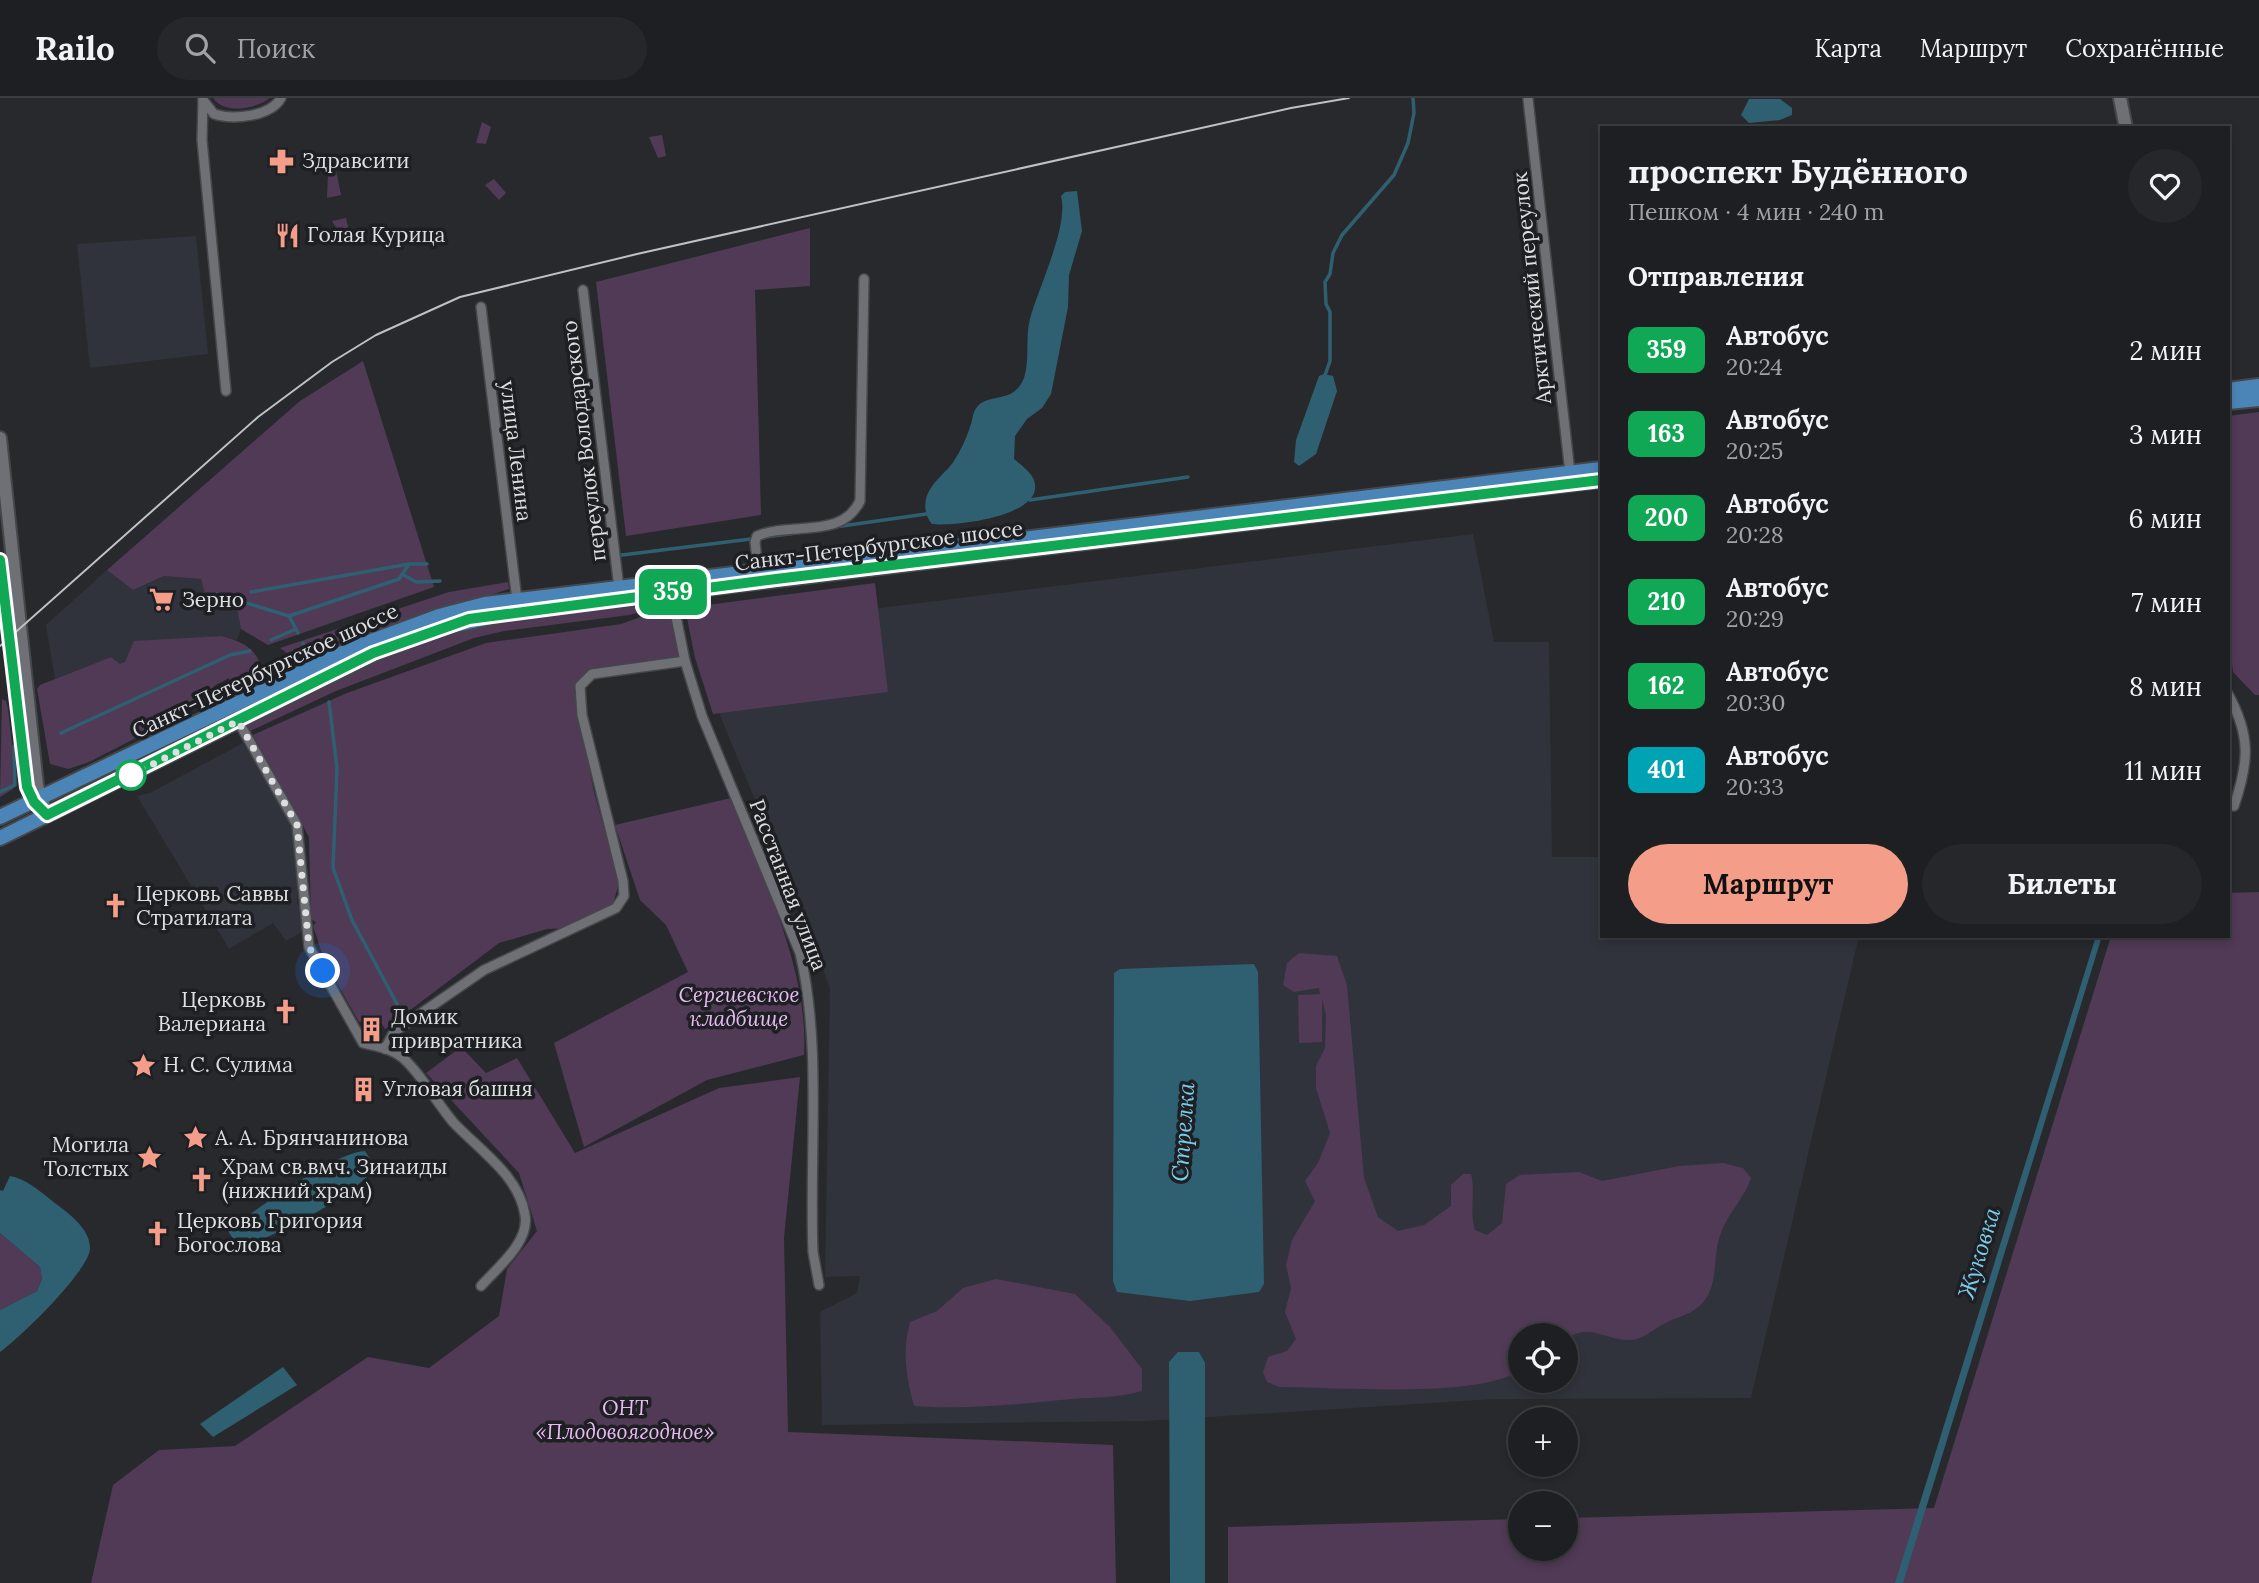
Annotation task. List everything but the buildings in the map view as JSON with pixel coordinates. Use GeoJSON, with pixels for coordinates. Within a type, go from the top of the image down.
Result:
{"type":"FeatureCollection","features":[{"type":"Feature","properties":{"kind":"main road"},"geometry":{"type":"LineString","coordinates":[[2120,98],[2126,126]]}},
{"type":"Feature","properties":{"kind":"main road"},"geometry":{"type":"LineString","coordinates":[[2230,390],[2259,387]]}},
{"type":"Feature","properties":{"kind":"main road"},"geometry":{"type":"LineString","coordinates":[[2230,402],[2259,399]]}},
{"type":"Feature","properties":{"kind":"main road"},"geometry":{"type":"LineString","coordinates":[[0,440],[38,799]]}},
{"type":"Feature","properties":{"kind":"main road","name":"Санкт-Петербургское шоссе"},"geometry":{"type":"LineString","coordinates":[[0,817],[374,639],[463,610],[517,600],[758,569],[1600,469]]}},
{"type":"Feature","properties":{"kind":"main road","name":"Санкт-Петербургское шоссе"},"geometry":{"type":"LineString","coordinates":[[0,838],[373,653],[436,629],[518,611],[1600,480]]}},
{"type":"Feature","properties":{"kind":"main road"},"geometry":{"type":"LineString","coordinates":[[0,560],[27,787],[47,815]]}},
{"type":"Feature","properties":{"kind":"street"},"geometry":{"type":"LineString","coordinates":[[203,99],[214,114],[236,117],[266,110],[281,98]]}},
{"type":"Feature","properties":{"kind":"street"},"geometry":{"type":"LineString","coordinates":[[203,99],[202,140],[226,391]]}},
{"type":"Feature","properties":{"kind":"street","name":"Арктический переулок"},"geometry":{"type":"LineString","coordinates":[[1528,99],[1570,473]]}},
{"type":"Feature","properties":{"kind":"street"},"geometry":{"type":"LineString","coordinates":[[758,569],[755,542],[757,536],[838,523],[853,514],[860,500],[864,279]]}},
{"type":"Feature","properties":{"kind":"street","name":"переулок Володарского"},"geometry":{"type":"LineString","coordinates":[[583,290],[619,588]]}},
{"type":"Feature","properties":{"kind":"street","name":"улица Ленина"},"geometry":{"type":"LineString","coordinates":[[481,307],[517,600]]}},
{"type":"Feature","properties":{"kind":"street","name":"Расстанная улица"},"geometry":{"type":"LineString","coordinates":[[671,592],[685,661],[702,716],[800,953],[806,980],[812,1042],[813,1252],[819,1285]]}},
{"type":"Feature","properties":{"kind":"street"},"geometry":{"type":"LineString","coordinates":[[385,1049],[394,1032],[484,970],[616,908],[621,902],[623,881],[582,715],[580,686],[592,674],[685,661]]}},
{"type":"Feature","properties":{"kind":"street"},"geometry":{"type":"LineString","coordinates":[[2230,698],[2239,717],[2246,747],[2246,770],[2234,806]]}},
{"type":"Feature","properties":{"kind":"street"},"geometry":{"type":"LineString","coordinates":[[238,721],[297,825],[309,947],[363,1043],[385,1049],[405,1060],[453,1122],[495,1162],[520,1200],[526,1216],[523,1235],[481,1286]]}},
{"type":"Feature","properties":{"kind":"shaded area"},"geometry":{"type":"Polygon","coordinates":[[[196,236],[208,354],[90,368],[77,244],[196,236]]]}},
{"type":"Feature","properties":{"kind":"shaded area"},"geometry":{"type":"Polygon","coordinates":[[[1473,534],[1494,642],[1549,642],[1552,857],[1600,857],[1600,938],[1859,938],[1751,1398],[1495,1399],[1145,1421],[822,1425],[820,1312],[857,1293],[860,1276],[825,1277],[830,989],[773,826],[765,824],[719,713],[695,631],[1473,534]]]}},
{"type":"Feature","properties":{"kind":"shaded area"},"geometry":{"type":"Polygon","coordinates":[[[107,570],[133,590],[164,576],[202,579],[205,594],[238,608],[241,629],[237,640],[222,636],[198,639],[120,664],[111,657],[55,679],[46,625],[107,570]]]}},
{"type":"Feature","properties":{"kind":"shaded area"},"geometry":{"type":"Polygon","coordinates":[[[243,743],[293,826],[298,865],[297,902],[305,925],[300,933],[286,941],[273,923],[229,949],[137,796],[150,793],[243,743]]]}},
{"type":"Feature","properties":{"kind":"green space"},"geometry":{"type":"Polygon","coordinates":[[[213,98],[270,98],[249,107],[232,108],[225,107],[213,98]]]}},
{"type":"Feature","properties":{"kind":"green space"},"geometry":{"type":"Polygon","coordinates":[[[482,122],[491,127],[486,144],[476,143],[482,122]]]}},
{"type":"Feature","properties":{"kind":"green space"},"geometry":{"type":"Polygon","coordinates":[[[662,135],[666,156],[658,158],[649,137],[662,135]]]}},
{"type":"Feature","properties":{"kind":"green space"},"geometry":{"type":"Polygon","coordinates":[[[336,170],[341,195],[327,198],[328,174],[336,170]]]}},
{"type":"Feature","properties":{"kind":"green space"},"geometry":{"type":"Polygon","coordinates":[[[494,179],[506,193],[499,200],[485,185],[494,179]]]}},
{"type":"Feature","properties":{"kind":"green space"},"geometry":{"type":"Polygon","coordinates":[[[346,218],[352,243],[346,244],[332,221],[346,218]]]}},
{"type":"Feature","properties":{"kind":"green space"},"geometry":{"type":"Polygon","coordinates":[[[810,228],[810,286],[755,290],[761,515],[626,536],[596,282],[810,228]]]}},
{"type":"Feature","properties":{"kind":"green space"},"geometry":{"type":"Polygon","coordinates":[[[363,361],[434,587],[268,645],[241,629],[237,608],[205,594],[201,579],[164,576],[133,590],[107,570],[300,401],[363,361]]]}},
{"type":"Feature","properties":{"kind":"green space"},"geometry":{"type":"Polygon","coordinates":[[[2259,412],[2259,695],[2255,695],[2233,672],[2230,644],[2230,416],[2259,412]]]}},
{"type":"Feature","properties":{"kind":"green space"},"geometry":{"type":"Polygon","coordinates":[[[508,582],[509,589],[382,630],[323,656],[294,658],[280,648],[449,592],[508,582]]]}},
{"type":"Feature","properties":{"kind":"green space"},"geometry":{"type":"Polygon","coordinates":[[[875,583],[888,692],[713,714],[695,658],[685,608],[875,583]]]}},
{"type":"Feature","properties":{"kind":"green space"},"geometry":{"type":"Polygon","coordinates":[[[664,600],[667,606],[629,615],[504,631],[474,638],[336,691],[250,731],[245,723],[373,660],[453,630],[478,623],[558,610],[664,600]]]}},
{"type":"Feature","properties":{"kind":"green space"},"geometry":{"type":"Polygon","coordinates":[[[670,612],[680,656],[591,671],[574,689],[594,792],[619,883],[613,904],[567,928],[547,929],[499,943],[385,1029],[377,1016],[359,1022],[325,962],[313,926],[316,922],[311,919],[309,837],[253,735],[347,693],[486,643],[621,624],[646,615],[670,612]]]}},
{"type":"Feature","properties":{"kind":"green space"},"geometry":{"type":"Polygon","coordinates":[[[222,636],[249,648],[258,658],[261,673],[235,689],[229,678],[214,686],[218,696],[89,762],[68,769],[50,764],[37,689],[40,685],[111,657],[120,664],[125,662],[134,641],[222,636]]]}},
{"type":"Feature","properties":{"kind":"green space"},"geometry":{"type":"Polygon","coordinates":[[[2,699],[6,701],[8,709],[16,778],[13,789],[0,797],[2,699]]]}},
{"type":"Feature","properties":{"kind":"green space","name":"Сергиевское кладбище"},"geometry":{"type":"Polygon","coordinates":[[[731,798],[769,891],[791,957],[804,1023],[804,1055],[707,1080],[584,1147],[554,1043],[688,972],[666,925],[640,900],[615,825],[731,798]]]}},
{"type":"Feature","properties":{"kind":"green space"},"geometry":{"type":"Polygon","coordinates":[[[2259,892],[2259,1583],[1228,1583],[1228,1527],[1508,1519],[1508,1561],[1578,1561],[1578,1518],[1934,1508],[2110,938],[2230,938],[2230,893],[2259,892]]]}},
{"type":"Feature","properties":{"kind":"green space"},"geometry":{"type":"Polygon","coordinates":[[[1299,953],[1337,956],[1347,985],[1364,1178],[1378,1217],[1398,1231],[1424,1225],[1451,1206],[1451,1185],[1463,1174],[1471,1174],[1475,1230],[1487,1235],[1502,1223],[1506,1184],[1520,1175],[1579,1172],[1602,1181],[1679,1166],[1723,1163],[1743,1168],[1751,1178],[1722,1230],[1712,1286],[1701,1304],[1691,1312],[1633,1340],[1597,1333],[1578,1333],[1578,1323],[1508,1323],[1508,1376],[1473,1385],[1368,1389],[1279,1387],[1267,1382],[1263,1372],[1268,1357],[1287,1351],[1296,1339],[1285,1312],[1291,1288],[1286,1265],[1292,1240],[1315,1201],[1305,1181],[1318,1163],[1330,1133],[1316,1088],[1316,1066],[1325,1048],[1326,1015],[1322,999],[1322,1042],[1299,1043],[1298,995],[1320,994],[1319,988],[1294,992],[1283,985],[1287,963],[1299,953]]]}},
{"type":"Feature","properties":{"kind":"green space","name":"ОНТ «Плодовоягодное»"},"geometry":{"type":"Polygon","coordinates":[[[461,1047],[486,1073],[517,1058],[575,1153],[719,1088],[800,1077],[784,1238],[788,1432],[1113,1445],[1116,1583],[91,1583],[113,1485],[159,1450],[235,1446],[368,1357],[429,1368],[499,1316],[507,1269],[537,1231],[519,1173],[426,1073],[461,1047]]]}},
{"type":"Feature","properties":{"kind":"green space"},"geometry":{"type":"Polygon","coordinates":[[[0,1233],[40,1267],[42,1279],[37,1291],[0,1310],[0,1233]]]}},
{"type":"Feature","properties":{"kind":"green space"},"geometry":{"type":"Polygon","coordinates":[[[996,1279],[1075,1294],[1110,1327],[1142,1369],[1142,1391],[1116,1396],[993,1406],[914,1406],[906,1364],[910,1322],[937,1311],[963,1288],[996,1279]]]}},
{"type":"Feature","properties":{"kind":"water"},"geometry":{"type":"Polygon","coordinates":[[[1749,99],[1780,99],[1792,108],[1792,115],[1780,120],[1749,123],[1741,115],[1749,99]]]}},
{"type":"Feature","properties":{"kind":"water"},"geometry":{"type":"Polygon","coordinates":[[[1077,191],[1082,231],[1069,275],[1068,307],[1051,394],[1042,408],[1027,419],[1015,436],[1014,459],[1032,475],[1035,491],[1028,502],[997,516],[978,521],[932,524],[925,509],[928,493],[959,453],[975,409],[988,400],[1014,392],[1024,378],[1029,326],[1061,224],[1061,196],[1065,192],[1077,191]]]}},
{"type":"Feature","properties":{"kind":"water"},"geometry":{"type":"Polygon","coordinates":[[[1319,376],[1333,376],[1337,391],[1316,454],[1299,466],[1294,462],[1296,440],[1319,376]]]}},
{"type":"Feature","properties":{"kind":"water"},"geometry":{"type":"Polygon","coordinates":[[[2095,938],[2101,938],[1903,1583],[1895,1583],[2095,938]]]}},
{"type":"Feature","properties":{"kind":"water"},"geometry":{"type":"Polygon","coordinates":[[[1254,964],[1258,972],[1264,1284],[1259,1292],[1190,1301],[1117,1292],[1113,1281],[1114,973],[1120,969],[1254,964]]]}},
{"type":"Feature","properties":{"kind":"water"},"geometry":{"type":"Polygon","coordinates":[[[365,1151],[373,1163],[373,1170],[348,1192],[313,1214],[244,1247],[236,1243],[228,1231],[315,1171],[334,1161],[365,1151]]]}},
{"type":"Feature","properties":{"kind":"water"},"geometry":{"type":"Polygon","coordinates":[[[10,1176],[42,1192],[69,1214],[84,1229],[90,1248],[79,1272],[67,1287],[0,1352],[0,1310],[37,1291],[42,1279],[40,1267],[0,1233],[0,1190],[3,1191],[10,1176]]]}},
{"type":"Feature","properties":{"kind":"water"},"geometry":{"type":"Polygon","coordinates":[[[1178,1352],[1199,1352],[1205,1363],[1205,1583],[1170,1583],[1169,1362],[1178,1352]]]}},
{"type":"Feature","properties":{"kind":"water"},"geometry":{"type":"Polygon","coordinates":[[[283,1367],[297,1385],[213,1437],[200,1424],[283,1367]]]}},
{"type":"Feature","properties":{"kind":"waterway","name":"Стрелка"},"geometry":{"type":"LineString","coordinates":[[1324,378],[1330,361],[1330,312],[1326,304],[1325,282],[1330,274],[1333,253],[1342,235],[1394,175],[1408,143],[1414,113],[1413,98]]}},
{"type":"Feature","properties":{"kind":"waterway"},"geometry":{"type":"LineString","coordinates":[[1030,500],[1188,477]]}},
{"type":"Feature","properties":{"kind":"waterway"},"geometry":{"type":"LineString","coordinates":[[835,527],[926,514]]}},
{"type":"Feature","properties":{"kind":"waterway"},"geometry":{"type":"LineString","coordinates":[[765,537],[796,533]]}},
{"type":"Feature","properties":{"kind":"waterway"},"geometry":{"type":"LineString","coordinates":[[622,555],[751,539]]}},
{"type":"Feature","properties":{"kind":"waterway"},"geometry":{"type":"LineString","coordinates":[[251,592],[409,564],[427,564]]}},
{"type":"Feature","properties":{"kind":"waterway"},"geometry":{"type":"LineString","coordinates":[[289,616],[399,579],[409,564]]}},
{"type":"Feature","properties":{"kind":"waterway"},"geometry":{"type":"LineString","coordinates":[[402,574],[416,582],[440,581]]}},
{"type":"Feature","properties":{"kind":"waterway"},"geometry":{"type":"LineString","coordinates":[[217,594],[289,616],[298,633]]}},
{"type":"Feature","properties":{"kind":"waterway"},"geometry":{"type":"LineString","coordinates":[[271,640],[296,629]]}},
{"type":"Feature","properties":{"kind":"waterway"},"geometry":{"type":"LineString","coordinates":[[303,643],[310,656]]}},
{"type":"Feature","properties":{"kind":"waterway"},"geometry":{"type":"LineString","coordinates":[[61,733],[230,655],[250,651]]}},
{"type":"Feature","properties":{"kind":"waterway"},"geometry":{"type":"LineString","coordinates":[[329,702],[337,768],[333,868],[352,920],[397,1004]]}},
{"type":"Feature","properties":{"kind":"waterway"},"geometry":{"type":"LineString","coordinates":[[0,792],[15,785],[14,746]]}},
{"type":"Feature","properties":{"kind":"tram line"},"geometry":{"type":"LineString","coordinates":[[0,646],[258,417],[332,362],[376,335],[460,297],[637,254],[1291,108],[1349,98]]}},
{"type":"Feature","properties":{"kind":"bus line","name":"359"},"geometry":{"type":"LineString","coordinates":[[0,560],[27,787],[34,802],[47,815],[373,653],[469,619],[776,579],[1600,480]]}},
{"type":"Feature","properties":{"kind":"place","name":"Здравсити"},"geometry":{"type":"Point","coordinates":[282,161]}},
{"type":"Feature","properties":{"kind":"place","name":"Голая Курица"},"geometry":{"type":"Point","coordinates":[287,235]}},
{"type":"Feature","properties":{"kind":"place","name":"Зерно"},"geometry":{"type":"Point","coordinates":[162,600]}},
{"type":"Feature","properties":{"kind":"place","name":"Церковь Саввы Стратилата"},"geometry":{"type":"Point","coordinates":[116,906]}},
{"type":"Feature","properties":{"kind":"place","name":"Церковь Валериана"},"geometry":{"type":"Point","coordinates":[286,1012]}},
{"type":"Feature","properties":{"kind":"place","name":"Домик привратника"},"geometry":{"type":"Point","coordinates":[371,1029]}},
{"type":"Feature","properties":{"kind":"place","name":"Н. С. Сулима"},"geometry":{"type":"Point","coordinates":[143,1065]}},
{"type":"Feature","properties":{"kind":"place","name":"Угловая башня"},"geometry":{"type":"Point","coordinates":[363,1089]}},
{"type":"Feature","properties":{"kind":"place","name":"А. А. Брянчанинова"},"geometry":{"type":"Point","coordinates":[195,1138]}},
{"type":"Feature","properties":{"kind":"place","name":"Могила Толстых"},"geometry":{"type":"Point","coordinates":[149,1157]}},
{"type":"Feature","properties":{"kind":"place","name":"Храм св.вмч. Зинаиды (нижний храм)"},"geometry":{"type":"Point","coordinates":[202,1179]}},
{"type":"Feature","properties":{"kind":"place","name":"Церковь Григория Богослова"},"geometry":{"type":"Point","coordinates":[157,1233]}},
{"type":"Feature","properties":{"kind":"route"},"geometry":{"type":"LineString","coordinates":[[131,775],[238,721],[297,825],[303,864],[309,947],[323,971]]}},
{"type":"Feature","properties":{"kind":"water label","name":"Жуковка"},"geometry":{"type":"Point","coordinates":[1979,1253]}}]}
